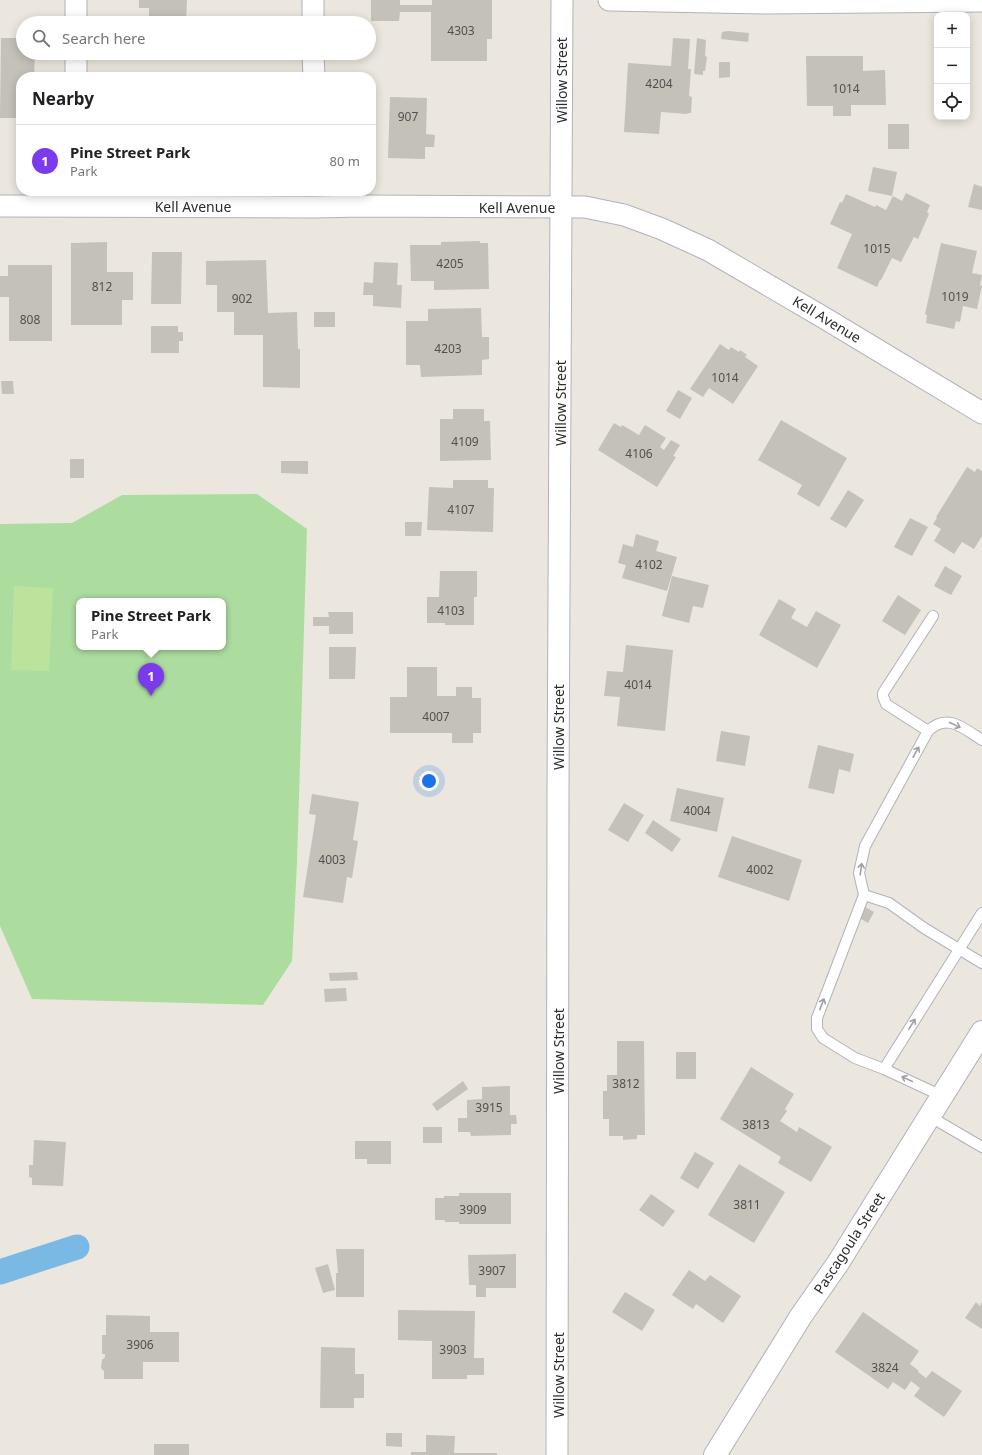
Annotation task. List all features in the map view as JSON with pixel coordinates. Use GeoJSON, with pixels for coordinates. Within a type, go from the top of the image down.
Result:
{"type":"FeatureCollection","features":[{"type":"Feature","properties":{"kind":"street"},"geometry":{"type":"LineString","coordinates":[[76,0],[76,16]]}},
{"type":"Feature","properties":{"kind":"street"},"geometry":{"type":"LineString","coordinates":[[313,0],[313,16]]}},
{"type":"Feature","properties":{"kind":"street","name":"Willow Street"},"geometry":{"type":"LineString","coordinates":[[558,1455],[558,792],[562,0]]}},
{"type":"Feature","properties":{"kind":"street"},"geometry":{"type":"LineString","coordinates":[[609,0],[765,3],[982,1]]}},
{"type":"Feature","properties":{"kind":"street"},"geometry":{"type":"LineString","coordinates":[[76,60],[76,72]]}},
{"type":"Feature","properties":{"kind":"street"},"geometry":{"type":"LineString","coordinates":[[313,60],[314,72]]}},
{"type":"Feature","properties":{"kind":"street","name":"Kell Avenue"},"geometry":{"type":"LineString","coordinates":[[0,206],[77,198],[314,199],[362,206],[585,207],[624,215],[662,229],[708,250],[982,413]]}},
{"type":"Feature","properties":{"kind":"street","name":"Pascagoula Street"},"geometry":{"type":"LineString","coordinates":[[715,1455],[801,1316],[838,1263],[982,1032]]}},
{"type":"Feature","properties":{"kind":"lane"},"geometry":{"type":"LineString","coordinates":[[928,731],[886,704],[882,696],[933,616]]}},
{"type":"Feature","properties":{"kind":"lane"},"geometry":{"type":"LineString","coordinates":[[942,1096],[884,1069],[855,1058],[823,1038],[817,1029],[817,1018],[864,895],[859,873],[865,846],[928,731],[939,723],[952,722],[982,740]]}},
{"type":"Feature","properties":{"kind":"lane"},"geometry":{"type":"LineString","coordinates":[[864,895],[889,903],[924,928],[982,963]]}},
{"type":"Feature","properties":{"kind":"lane"},"geometry":{"type":"LineString","coordinates":[[884,1069],[982,913]]}},
{"type":"Feature","properties":{"kind":"lane"},"geometry":{"type":"LineString","coordinates":[[929,1116],[982,1147]]}},
{"type":"Feature","properties":{"kind":"green space"},"geometry":{"type":"Polygon","coordinates":[[[257,494],[307,529],[297,863],[292,961],[263,1005],[32,999],[0,926],[0,524],[72,523],[122,495],[257,494]]]}},
{"type":"Feature","properties":{"kind":"green space"},"geometry":{"type":"Polygon","coordinates":[[[14,586],[53,588],[49,671],[11,670],[14,586]]]}},
{"type":"Feature","properties":{"kind":"building"},"geometry":{"type":"Polygon","coordinates":[[[139,0],[187,0],[186,16],[149,16],[149,8],[139,8],[139,0]]]}},
{"type":"Feature","properties":{"kind":"building"},"geometry":{"type":"Polygon","coordinates":[[[371,0],[400,0],[400,5],[432,5],[432,0],[492,0],[492,39],[487,39],[487,61],[431,61],[431,12],[400,12],[399,21],[376,21],[376,16],[371,16],[371,0]]]}},
{"type":"Feature","properties":{"kind":"building"},"geometry":{"type":"Polygon","coordinates":[[[728,31],[749,33],[748,42],[721,39],[722,32],[728,31]]]}},
{"type":"Feature","properties":{"kind":"building"},"geometry":{"type":"Polygon","coordinates":[[[1,38],[16,38],[16,60],[35,60],[34,72],[16,72],[16,118],[0,118],[1,38]]]}},
{"type":"Feature","properties":{"kind":"building"},"geometry":{"type":"Polygon","coordinates":[[[673,38],[690,39],[688,69],[691,69],[689,96],[692,97],[691,113],[661,112],[659,134],[624,132],[628,63],[671,66],[673,38]]]}},
{"type":"Feature","properties":{"kind":"building"},"geometry":{"type":"Polygon","coordinates":[[[697,38],[706,40],[705,56],[707,57],[703,75],[694,74],[697,38]]]}},
{"type":"Feature","properties":{"kind":"building"},"geometry":{"type":"Polygon","coordinates":[[[806,56],[863,56],[863,71],[885,70],[886,105],[851,105],[851,116],[833,116],[833,106],[807,106],[806,56]]]}},
{"type":"Feature","properties":{"kind":"building"},"geometry":{"type":"Polygon","coordinates":[[[719,62],[730,62],[730,77],[719,78],[719,62]]]}},
{"type":"Feature","properties":{"kind":"building"},"geometry":{"type":"Polygon","coordinates":[[[390,97],[427,98],[426,134],[435,135],[434,147],[425,147],[425,159],[388,158],[390,97]]]}},
{"type":"Feature","properties":{"kind":"building"},"geometry":{"type":"Polygon","coordinates":[[[888,124],[909,124],[909,149],[888,149],[888,124]]]}},
{"type":"Feature","properties":{"kind":"building"},"geometry":{"type":"Polygon","coordinates":[[[873,167],[897,172],[892,196],[868,191],[873,167]]]}},
{"type":"Feature","properties":{"kind":"building"},"geometry":{"type":"Polygon","coordinates":[[[974,184],[982,187],[982,210],[968,207],[974,184]]]}},
{"type":"Feature","properties":{"kind":"building"},"geometry":{"type":"Polygon","coordinates":[[[906,193],[930,205],[927,212],[929,214],[918,239],[914,237],[901,262],[892,258],[877,287],[837,268],[852,234],[830,224],[840,202],[842,203],[846,194],[875,207],[876,205],[886,210],[893,196],[902,201],[906,193]]]}},
{"type":"Feature","properties":{"kind":"building"},"geometry":{"type":"Polygon","coordinates":[[[480,241],[480,243],[488,243],[489,289],[434,290],[434,281],[411,281],[410,245],[441,245],[441,242],[480,241]]]}},
{"type":"Feature","properties":{"kind":"building"},"geometry":{"type":"Polygon","coordinates":[[[107,242],[107,272],[133,272],[133,300],[122,300],[122,325],[71,325],[71,243],[107,242]]]}},
{"type":"Feature","properties":{"kind":"building"},"geometry":{"type":"Polygon","coordinates":[[[941,243],[977,251],[972,273],[982,275],[980,285],[982,286],[977,309],[963,306],[960,322],[956,321],[954,329],[926,323],[927,315],[925,314],[941,243]]]}},
{"type":"Feature","properties":{"kind":"building"},"geometry":{"type":"Polygon","coordinates":[[[152,252],[182,252],[181,304],[151,304],[152,252]]]}},
{"type":"Feature","properties":{"kind":"building"},"geometry":{"type":"Polygon","coordinates":[[[266,260],[268,313],[297,312],[298,349],[300,349],[300,388],[263,387],[263,335],[234,335],[234,312],[217,312],[217,285],[206,285],[206,261],[266,260]]]}},
{"type":"Feature","properties":{"kind":"building"},"geometry":{"type":"Polygon","coordinates":[[[374,262],[398,263],[397,285],[402,285],[401,308],[373,306],[373,295],[363,295],[364,282],[373,283],[374,262]]]}},
{"type":"Feature","properties":{"kind":"building"},"geometry":{"type":"Polygon","coordinates":[[[8,265],[52,265],[52,341],[9,341],[9,297],[0,297],[0,276],[8,276],[8,265]]]}},
{"type":"Feature","properties":{"kind":"building"},"geometry":{"type":"Polygon","coordinates":[[[481,308],[482,337],[489,337],[489,359],[482,360],[482,375],[421,377],[420,365],[406,365],[406,321],[428,321],[428,309],[481,308]]]}},
{"type":"Feature","properties":{"kind":"building"},"geometry":{"type":"Polygon","coordinates":[[[314,312],[335,312],[335,327],[314,327],[314,312]]]}},
{"type":"Feature","properties":{"kind":"building"},"geometry":{"type":"Polygon","coordinates":[[[151,326],[178,326],[178,332],[183,332],[183,341],[179,341],[179,353],[151,353],[151,326]]]}},
{"type":"Feature","properties":{"kind":"building"},"geometry":{"type":"Polygon","coordinates":[[[720,344],[729,350],[731,347],[739,352],[740,350],[747,355],[745,357],[758,366],[733,404],[709,388],[703,397],[690,389],[720,344]]]}},
{"type":"Feature","properties":{"kind":"building"},"geometry":{"type":"Polygon","coordinates":[[[1,381],[13,381],[14,394],[2,394],[1,381]]]}},
{"type":"Feature","properties":{"kind":"building"},"geometry":{"type":"Polygon","coordinates":[[[678,390],[692,398],[680,419],[666,411],[678,390]]]}},
{"type":"Feature","properties":{"kind":"building"},"geometry":{"type":"Polygon","coordinates":[[[453,409],[484,409],[484,421],[490,421],[491,460],[440,461],[440,419],[453,419],[453,409]]]}},
{"type":"Feature","properties":{"kind":"building"},"geometry":{"type":"Polygon","coordinates":[[[781,420],[847,458],[819,507],[797,494],[802,485],[758,460],[781,420]]]}},
{"type":"Feature","properties":{"kind":"building"},"geometry":{"type":"Polygon","coordinates":[[[614,423],[621,427],[622,425],[639,435],[645,425],[666,438],[660,447],[664,450],[671,440],[680,445],[673,456],[676,457],[657,487],[598,450],[614,423]]]}},
{"type":"Feature","properties":{"kind":"building"},"geometry":{"type":"Polygon","coordinates":[[[70,459],[84,459],[84,478],[70,478],[70,459]]]}},
{"type":"Feature","properties":{"kind":"building"},"geometry":{"type":"Polygon","coordinates":[[[281,461],[308,461],[308,474],[281,473],[281,461]]]}},
{"type":"Feature","properties":{"kind":"building"},"geometry":{"type":"Polygon","coordinates":[[[967,467],[975,472],[977,468],[982,471],[982,536],[974,549],[962,542],[954,554],[934,541],[941,529],[933,524],[967,467]]]}},
{"type":"Feature","properties":{"kind":"building"},"geometry":{"type":"Polygon","coordinates":[[[453,480],[488,480],[488,488],[494,488],[493,532],[427,530],[429,487],[453,488],[453,480]]]}},
{"type":"Feature","properties":{"kind":"building"},"geometry":{"type":"Polygon","coordinates":[[[848,490],[864,500],[846,528],[830,519],[848,490]]]}},
{"type":"Feature","properties":{"kind":"building"},"geometry":{"type":"Polygon","coordinates":[[[910,518],[928,527],[912,556],[894,547],[910,518]]]}},
{"type":"Feature","properties":{"kind":"building"},"geometry":{"type":"Polygon","coordinates":[[[405,522],[422,522],[421,536],[405,536],[405,522]]]}},
{"type":"Feature","properties":{"kind":"building"},"geometry":{"type":"Polygon","coordinates":[[[636,534],[659,541],[656,551],[677,557],[667,591],[622,578],[626,565],[618,563],[623,544],[633,547],[636,534]]]}},
{"type":"Feature","properties":{"kind":"building"},"geometry":{"type":"Polygon","coordinates":[[[945,566],[962,576],[951,595],[934,586],[945,566]]]}},
{"type":"Feature","properties":{"kind":"building"},"geometry":{"type":"Polygon","coordinates":[[[440,571],[477,571],[477,597],[474,597],[474,625],[445,625],[445,623],[427,623],[427,597],[439,597],[440,571]]]}},
{"type":"Feature","properties":{"kind":"building"},"geometry":{"type":"Polygon","coordinates":[[[672,576],[709,585],[703,608],[693,606],[689,623],[662,616],[672,576]]]}},
{"type":"Feature","properties":{"kind":"building"},"geometry":{"type":"Polygon","coordinates":[[[898,595],[921,610],[905,635],[882,621],[898,595]]]}},
{"type":"Feature","properties":{"kind":"building"},"geometry":{"type":"Polygon","coordinates":[[[779,599],[796,609],[791,618],[807,627],[816,611],[841,625],[817,668],[759,635],[779,599]]]}},
{"type":"Feature","properties":{"kind":"building"},"geometry":{"type":"Polygon","coordinates":[[[328,612],[353,612],[353,634],[329,634],[329,626],[313,626],[313,617],[329,617],[328,612]]]}},
{"type":"Feature","properties":{"kind":"building"},"geometry":{"type":"Polygon","coordinates":[[[626,645],[673,650],[665,731],[617,726],[620,697],[604,696],[607,671],[623,672],[626,645]]]}},
{"type":"Feature","properties":{"kind":"building"},"geometry":{"type":"Polygon","coordinates":[[[329,647],[356,647],[355,679],[329,679],[329,647]]]}},
{"type":"Feature","properties":{"kind":"building"},"geometry":{"type":"Polygon","coordinates":[[[407,667],[437,667],[437,696],[456,696],[456,687],[472,687],[472,698],[481,698],[481,733],[473,733],[473,743],[452,743],[452,733],[390,733],[390,697],[407,697],[407,667]]]}},
{"type":"Feature","properties":{"kind":"building"},"geometry":{"type":"Polygon","coordinates":[[[721,731],[750,736],[745,766],[716,761],[721,731]]]}},
{"type":"Feature","properties":{"kind":"building"},"geometry":{"type":"Polygon","coordinates":[[[818,745],[854,754],[850,772],[839,769],[834,794],[808,788],[818,745]]]}},
{"type":"Feature","properties":{"kind":"building"},"geometry":{"type":"Polygon","coordinates":[[[677,788],[724,798],[717,832],[670,821],[677,788]]]}},
{"type":"Feature","properties":{"kind":"building"},"geometry":{"type":"Polygon","coordinates":[[[312,794],[359,802],[353,840],[358,841],[352,878],[347,877],[343,903],[303,897],[316,815],[309,814],[312,794]]]}},
{"type":"Feature","properties":{"kind":"building"},"geometry":{"type":"Polygon","coordinates":[[[624,803],[644,815],[628,842],[608,830],[624,803]]]}},
{"type":"Feature","properties":{"kind":"building"},"geometry":{"type":"Polygon","coordinates":[[[653,820],[681,839],[672,852],[645,833],[653,820]]]}},
{"type":"Feature","properties":{"kind":"building"},"geometry":{"type":"Polygon","coordinates":[[[732,836],[802,860],[789,901],[718,877],[732,836]]]}},
{"type":"Feature","properties":{"kind":"building"},"geometry":{"type":"Polygon","coordinates":[[[862,905],[874,912],[868,923],[856,916],[862,905]]]}},
{"type":"Feature","properties":{"kind":"building"},"geometry":{"type":"Polygon","coordinates":[[[357,972],[358,980],[330,981],[329,973],[357,972]]]}},
{"type":"Feature","properties":{"kind":"building"},"geometry":{"type":"Polygon","coordinates":[[[346,988],[347,1001],[325,1002],[324,989],[346,988]]]}},
{"type":"Feature","properties":{"kind":"building"},"geometry":{"type":"Polygon","coordinates":[[[617,1041],[644,1041],[645,1135],[637,1135],[637,1139],[623,1140],[623,1136],[609,1136],[609,1119],[603,1119],[603,1091],[607,1091],[607,1075],[617,1075],[617,1041]]]}},
{"type":"Feature","properties":{"kind":"building"},"geometry":{"type":"Polygon","coordinates":[[[676,1052],[696,1052],[696,1079],[676,1079],[676,1052]]]}},
{"type":"Feature","properties":{"kind":"building"},"geometry":{"type":"Polygon","coordinates":[[[751,1067],[794,1094],[785,1109],[787,1111],[780,1121],[797,1132],[799,1127],[832,1147],[811,1182],[778,1163],[781,1157],[720,1119],[751,1067]]]}},
{"type":"Feature","properties":{"kind":"building"},"geometry":{"type":"Polygon","coordinates":[[[463,1081],[468,1089],[437,1111],[432,1104],[463,1081]]]}},
{"type":"Feature","properties":{"kind":"building"},"geometry":{"type":"Polygon","coordinates":[[[510,1086],[510,1115],[516,1115],[517,1124],[511,1124],[511,1135],[471,1136],[470,1132],[458,1132],[458,1118],[467,1118],[467,1100],[482,1099],[482,1087],[510,1086]]]}},
{"type":"Feature","properties":{"kind":"building"},"geometry":{"type":"Polygon","coordinates":[[[423,1127],[442,1127],[442,1143],[423,1143],[423,1127]]]}},
{"type":"Feature","properties":{"kind":"building"},"geometry":{"type":"Polygon","coordinates":[[[34,1140],[66,1142],[63,1186],[32,1185],[32,1178],[29,1177],[29,1165],[33,1165],[34,1140]]]}},
{"type":"Feature","properties":{"kind":"building"},"geometry":{"type":"Polygon","coordinates":[[[355,1141],[391,1141],[391,1164],[367,1164],[367,1159],[355,1159],[355,1141]]]}},
{"type":"Feature","properties":{"kind":"building"},"geometry":{"type":"Polygon","coordinates":[[[695,1152],[714,1163],[698,1189],[680,1178],[695,1152]]]}},
{"type":"Feature","properties":{"kind":"building"},"geometry":{"type":"Polygon","coordinates":[[[739,1164],[785,1192],[754,1243],[708,1215],[739,1164]]]}},
{"type":"Feature","properties":{"kind":"building"},"geometry":{"type":"Polygon","coordinates":[[[459,1193],[511,1193],[511,1224],[459,1224],[459,1222],[435,1220],[435,1198],[444,1198],[444,1196],[459,1196],[459,1193]]]}},
{"type":"Feature","properties":{"kind":"building"},"geometry":{"type":"Polygon","coordinates":[[[651,1194],[675,1211],[663,1227],[639,1210],[651,1194]]]}},
{"type":"Feature","properties":{"kind":"building"},"geometry":{"type":"Polygon","coordinates":[[[336,1249],[364,1249],[364,1297],[336,1297],[336,1273],[338,1273],[336,1249]]]}},
{"type":"Feature","properties":{"kind":"building"},"geometry":{"type":"Polygon","coordinates":[[[516,1254],[516,1288],[486,1288],[486,1297],[476,1297],[476,1285],[469,1285],[468,1255],[516,1254]]]}},
{"type":"Feature","properties":{"kind":"building"},"geometry":{"type":"Polygon","coordinates":[[[328,1264],[335,1290],[323,1293],[315,1268],[328,1264]]]}},
{"type":"Feature","properties":{"kind":"building"},"geometry":{"type":"Polygon","coordinates":[[[689,1270],[705,1281],[710,1275],[741,1296],[723,1323],[696,1304],[693,1309],[672,1295],[689,1270]]]}},
{"type":"Feature","properties":{"kind":"building"},"geometry":{"type":"Polygon","coordinates":[[[625,1292],[655,1310],[642,1331],[612,1312],[625,1292]]]}},
{"type":"Feature","properties":{"kind":"building"},"geometry":{"type":"Polygon","coordinates":[[[976,1302],[980,1306],[982,1302],[982,1329],[965,1318],[976,1302]]]}},
{"type":"Feature","properties":{"kind":"building"},"geometry":{"type":"Polygon","coordinates":[[[398,1310],[475,1311],[474,1358],[484,1358],[484,1375],[467,1375],[467,1379],[432,1379],[432,1341],[398,1340],[398,1310]]]}},
{"type":"Feature","properties":{"kind":"building"},"geometry":{"type":"Polygon","coordinates":[[[863,1312],[919,1351],[910,1364],[919,1371],[918,1372],[926,1378],[932,1371],[962,1391],[944,1417],[914,1396],[920,1388],[911,1381],[905,1390],[893,1382],[888,1389],[835,1352],[863,1312]]]}},
{"type":"Feature","properties":{"kind":"building"},"geometry":{"type":"Polygon","coordinates":[[[106,1315],[150,1316],[150,1332],[179,1332],[179,1362],[143,1362],[143,1379],[104,1379],[104,1371],[101,1368],[102,1360],[105,1357],[105,1354],[102,1354],[102,1335],[106,1335],[106,1315]]]}},
{"type":"Feature","properties":{"kind":"building"},"geometry":{"type":"Polygon","coordinates":[[[321,1347],[355,1348],[355,1374],[364,1374],[364,1398],[354,1398],[354,1408],[320,1408],[321,1347]]]}},
{"type":"Feature","properties":{"kind":"building"},"geometry":{"type":"Polygon","coordinates":[[[386,1433],[402,1433],[402,1447],[386,1446],[386,1433]]]}},
{"type":"Feature","properties":{"kind":"building"},"geometry":{"type":"Polygon","coordinates":[[[426,1435],[455,1436],[454,1453],[497,1453],[497,1455],[411,1455],[411,1452],[426,1452],[426,1435]]]}},
{"type":"Feature","properties":{"kind":"building"},"geometry":{"type":"Polygon","coordinates":[[[154,1444],[189,1444],[189,1455],[154,1455],[154,1444]]]}},
{"type":"Feature","properties":{"kind":"waterway"},"geometry":{"type":"LineString","coordinates":[[0,1272],[77,1247]]}},
{"type":"Feature","properties":{"kind":"place","name":"Pine Street Park"},"geometry":{"type":"Point","coordinates":[151,696]}}]}
